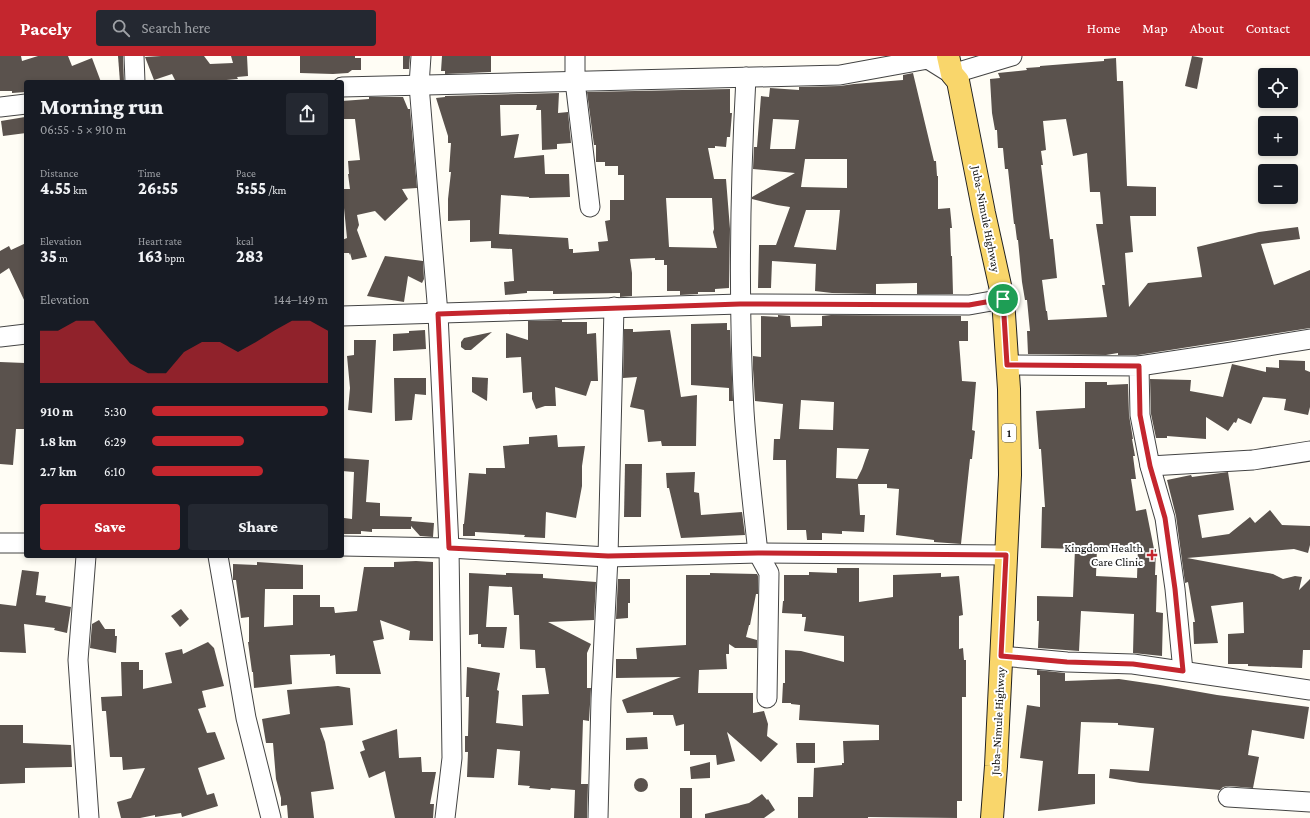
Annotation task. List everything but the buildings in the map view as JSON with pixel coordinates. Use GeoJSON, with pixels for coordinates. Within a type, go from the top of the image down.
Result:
{"type":"FeatureCollection","features":[{"type":"Feature","properties":{"kind":"main road","name":"Juba–Nimule Highway"},"geometry":{"type":"LineString","coordinates":[[950,65],[958,81],[987,228],[1003,299],[1009,389],[1010,475],[996,766],[992,818]]}},
{"type":"Feature","properties":{"kind":"street"},"geometry":{"type":"LineString","coordinates":[[134,56],[135,80]]}},
{"type":"Feature","properties":{"kind":"street"},"geometry":{"type":"LineString","coordinates":[[421,56],[419,85],[438,314],[449,548],[452,758],[445,818]]}},
{"type":"Feature","properties":{"kind":"street"},"geometry":{"type":"LineString","coordinates":[[575,56],[575,81],[590,206]]}},
{"type":"Feature","properties":{"kind":"street"},"geometry":{"type":"LineString","coordinates":[[344,87],[840,75],[928,59],[950,65],[1012,56]]}},
{"type":"Feature","properties":{"kind":"street"},"geometry":{"type":"LineString","coordinates":[[746,77],[742,154],[740,304],[744,412],[758,553],[769,573],[767,698]]}},
{"type":"Feature","properties":{"kind":"street"},"geometry":{"type":"LineString","coordinates":[[0,107],[24,104]]}},
{"type":"Feature","properties":{"kind":"street"},"geometry":{"type":"LineString","coordinates":[[344,316],[740,304],[969,305],[1003,299]]}},
{"type":"Feature","properties":{"kind":"street"},"geometry":{"type":"LineString","coordinates":[[598,818],[601,699],[608,556],[614,307]]}},
{"type":"Feature","properties":{"kind":"street"},"geometry":{"type":"LineString","coordinates":[[0,337],[24,334]]}},
{"type":"Feature","properties":{"kind":"street"},"geometry":{"type":"LineString","coordinates":[[1007,365],[1139,366],[1310,339]]}},
{"type":"Feature","properties":{"kind":"street"},"geometry":{"type":"LineString","coordinates":[[1139,366],[1140,415],[1150,466],[1165,518],[1175,589],[1183,671]]}},
{"type":"Feature","properties":{"kind":"street"},"geometry":{"type":"LineString","coordinates":[[1150,466],[1253,460],[1310,451]]}},
{"type":"Feature","properties":{"kind":"street"},"geometry":{"type":"LineString","coordinates":[[0,543],[24,543]]}},
{"type":"Feature","properties":{"kind":"street"},"geometry":{"type":"LineString","coordinates":[[344,546],[449,548],[608,556],[758,553],[1006,555]]}},
{"type":"Feature","properties":{"kind":"street"},"geometry":{"type":"LineString","coordinates":[[86,558],[78,660],[89,818]]}},
{"type":"Feature","properties":{"kind":"street"},"geometry":{"type":"LineString","coordinates":[[218,558],[246,718],[271,818]]}},
{"type":"Feature","properties":{"kind":"street"},"geometry":{"type":"LineString","coordinates":[[1001,656],[1067,662],[1133,664],[1310,690]]}},
{"type":"Feature","properties":{"kind":"street"},"geometry":{"type":"LineString","coordinates":[[1228,797],[1310,802]]}},
{"type":"Feature","properties":{"kind":"place","name":"Kingdom Health Care Clinic"},"geometry":{"type":"Point","coordinates":[1152,555]}},
{"type":"Feature","properties":{"kind":"route"},"geometry":{"type":"LineString","coordinates":[[1003,299],[1007,365],[1139,366],[1140,415],[1150,466],[1165,518],[1177,603],[1183,671],[1133,664],[1067,662],[1001,656],[1006,555],[758,553],[608,556],[449,548],[438,314],[740,304],[969,305],[1003,299]]}}]}
